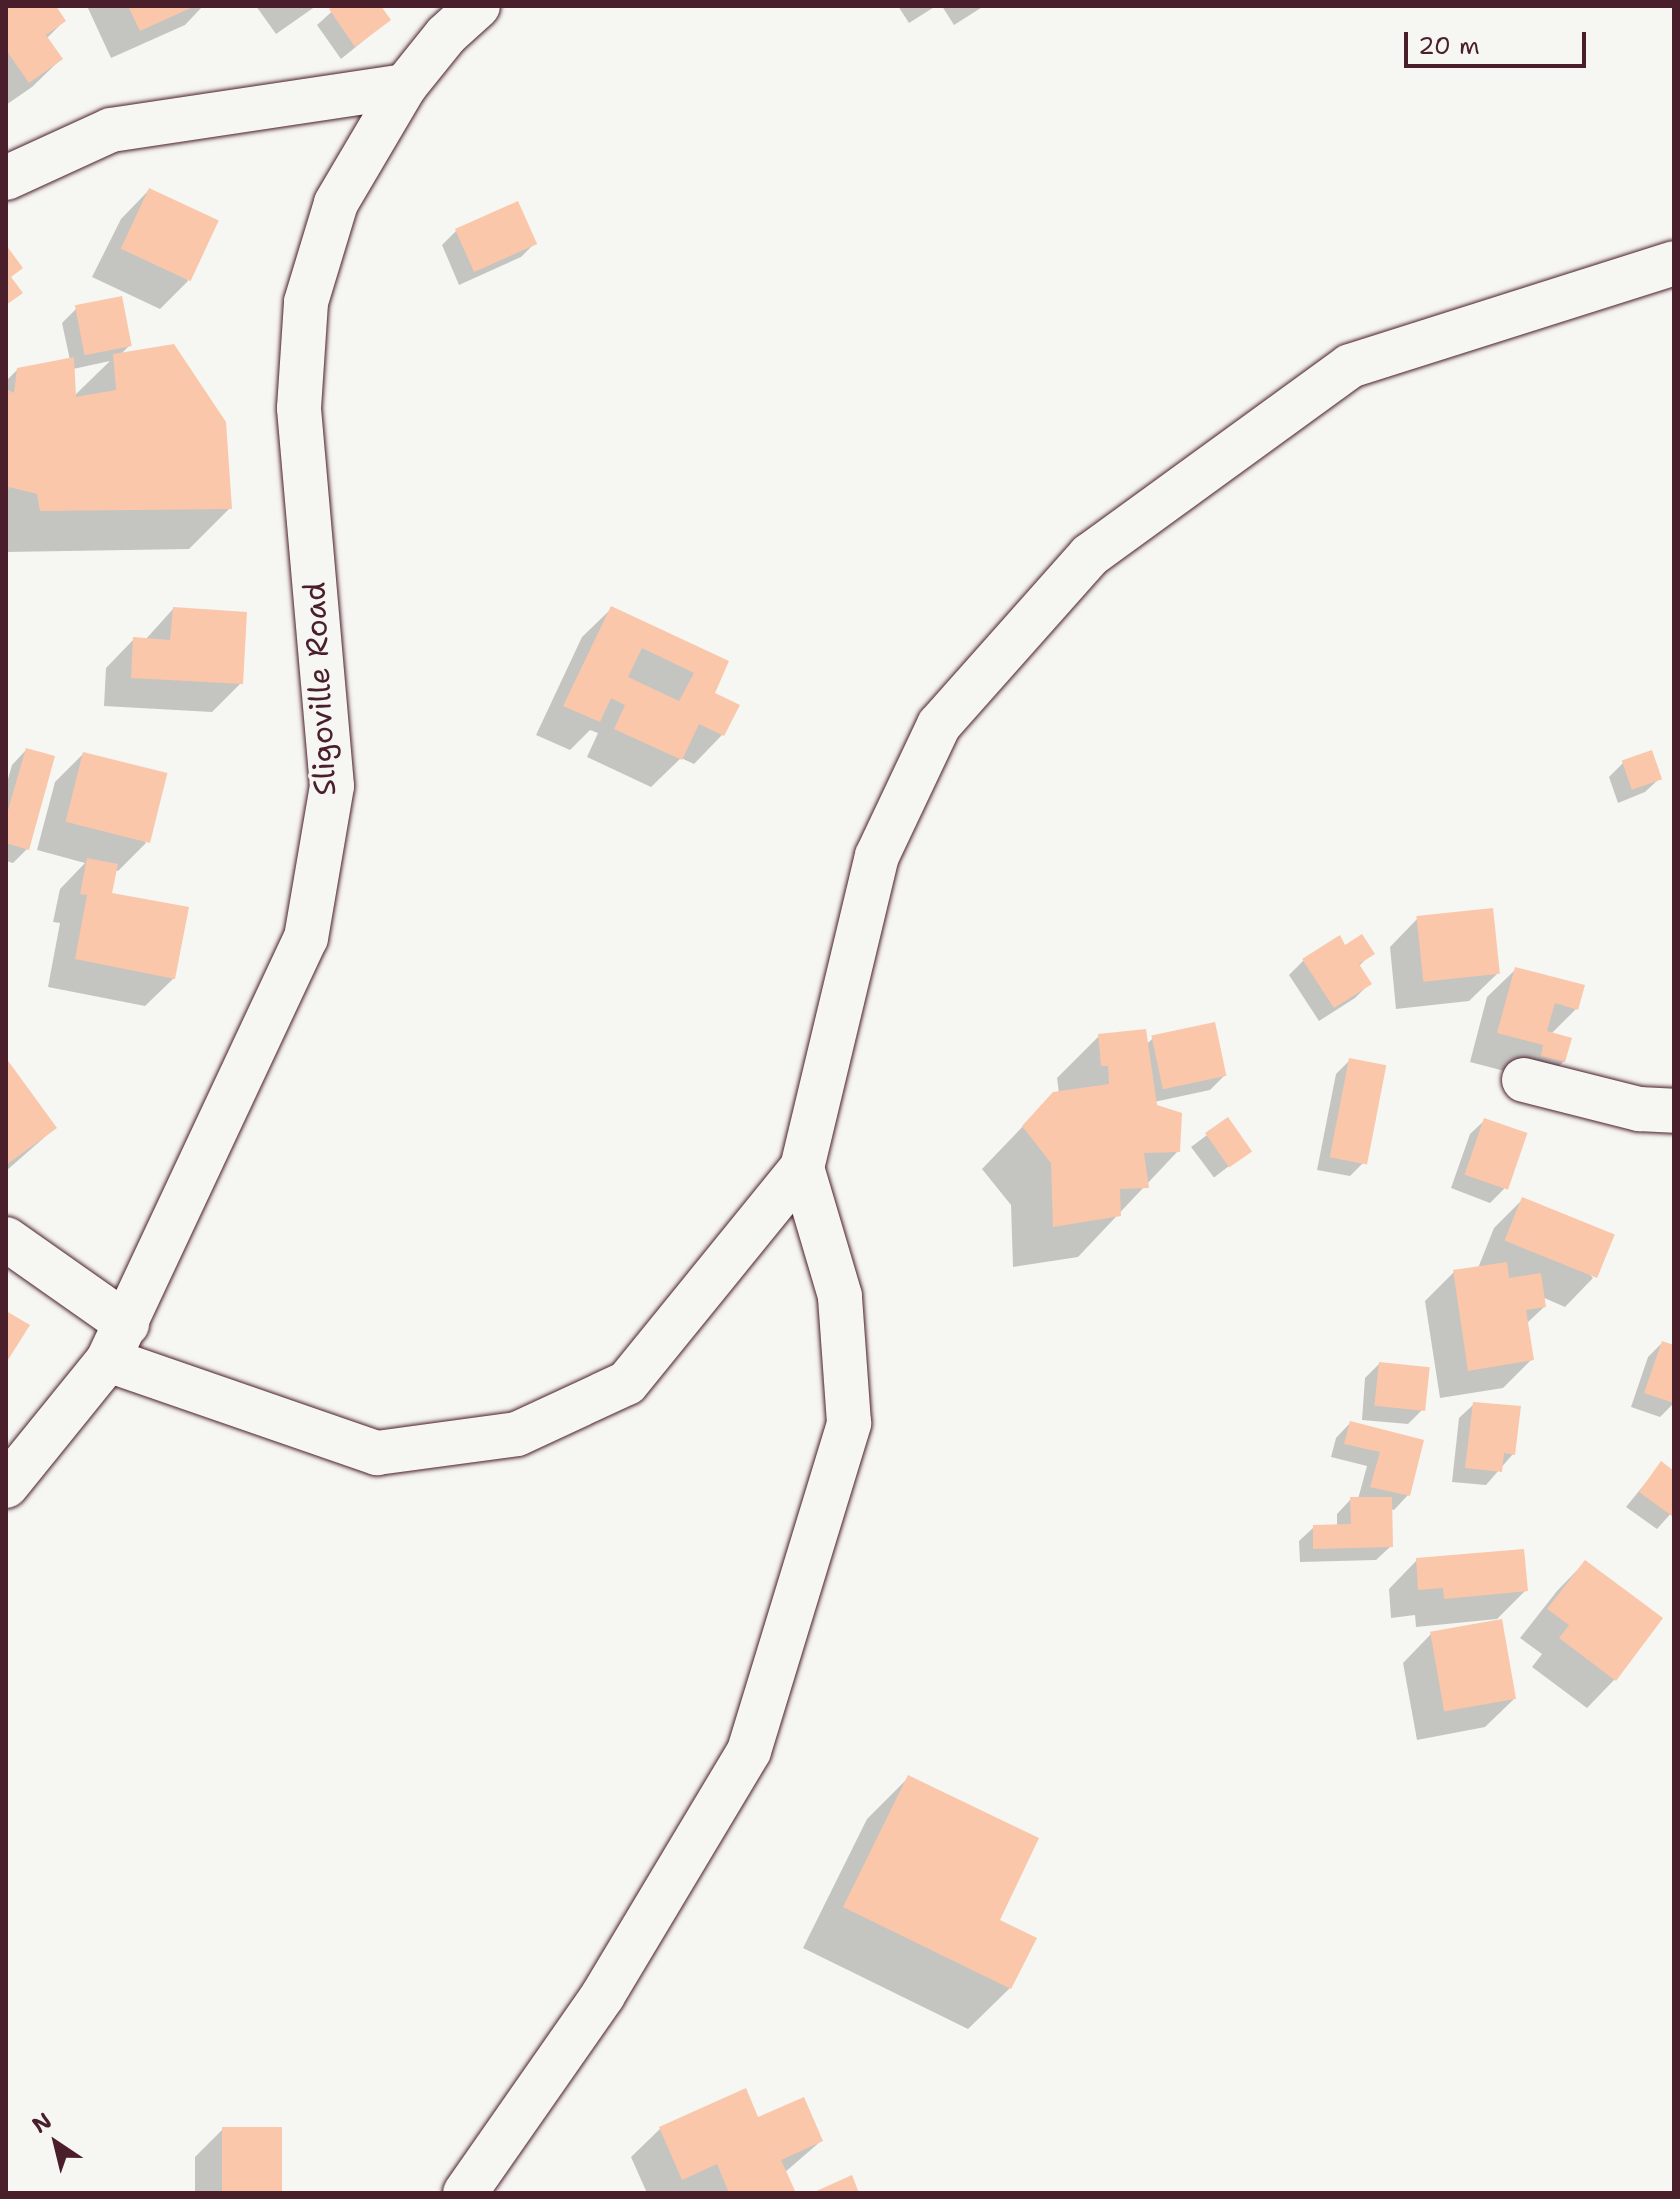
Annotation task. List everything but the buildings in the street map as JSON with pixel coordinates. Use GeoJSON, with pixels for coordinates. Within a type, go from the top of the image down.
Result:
{"type":"FeatureCollection","features":[{"type":"Feature","properties":{"kind":"street","name":"Sligoville Road"},"geometry":{"type":"LineString","coordinates":[[6,1486],[118,1342],[306,938],[332,786],[299,408],[306,302],[336,203],[405,86],[446,35],[478,6]]}},
{"type":"Feature","properties":{"kind":"street"},"geometry":{"type":"LineString","coordinates":[[6,178],[111,130],[405,86]]}},
{"type":"Feature","properties":{"kind":"street"},"geometry":{"type":"LineString","coordinates":[[6,1239],[118,1342],[377,1453],[517,1434],[627,1383],[802,1168],[883,843],[939,725],[1090,555],[1350,366],[1674,263]]}},
{"type":"Feature","properties":{"kind":"street"},"geometry":{"type":"LineString","coordinates":[[1524,1080],[1639,1109],[1674,1111]]}},
{"type":"Feature","properties":{"kind":"street"},"geometry":{"type":"LineString","coordinates":[[465,2193],[603,1995],[749,1751],[849,1423],[840,1296],[802,1168]]}}]}
